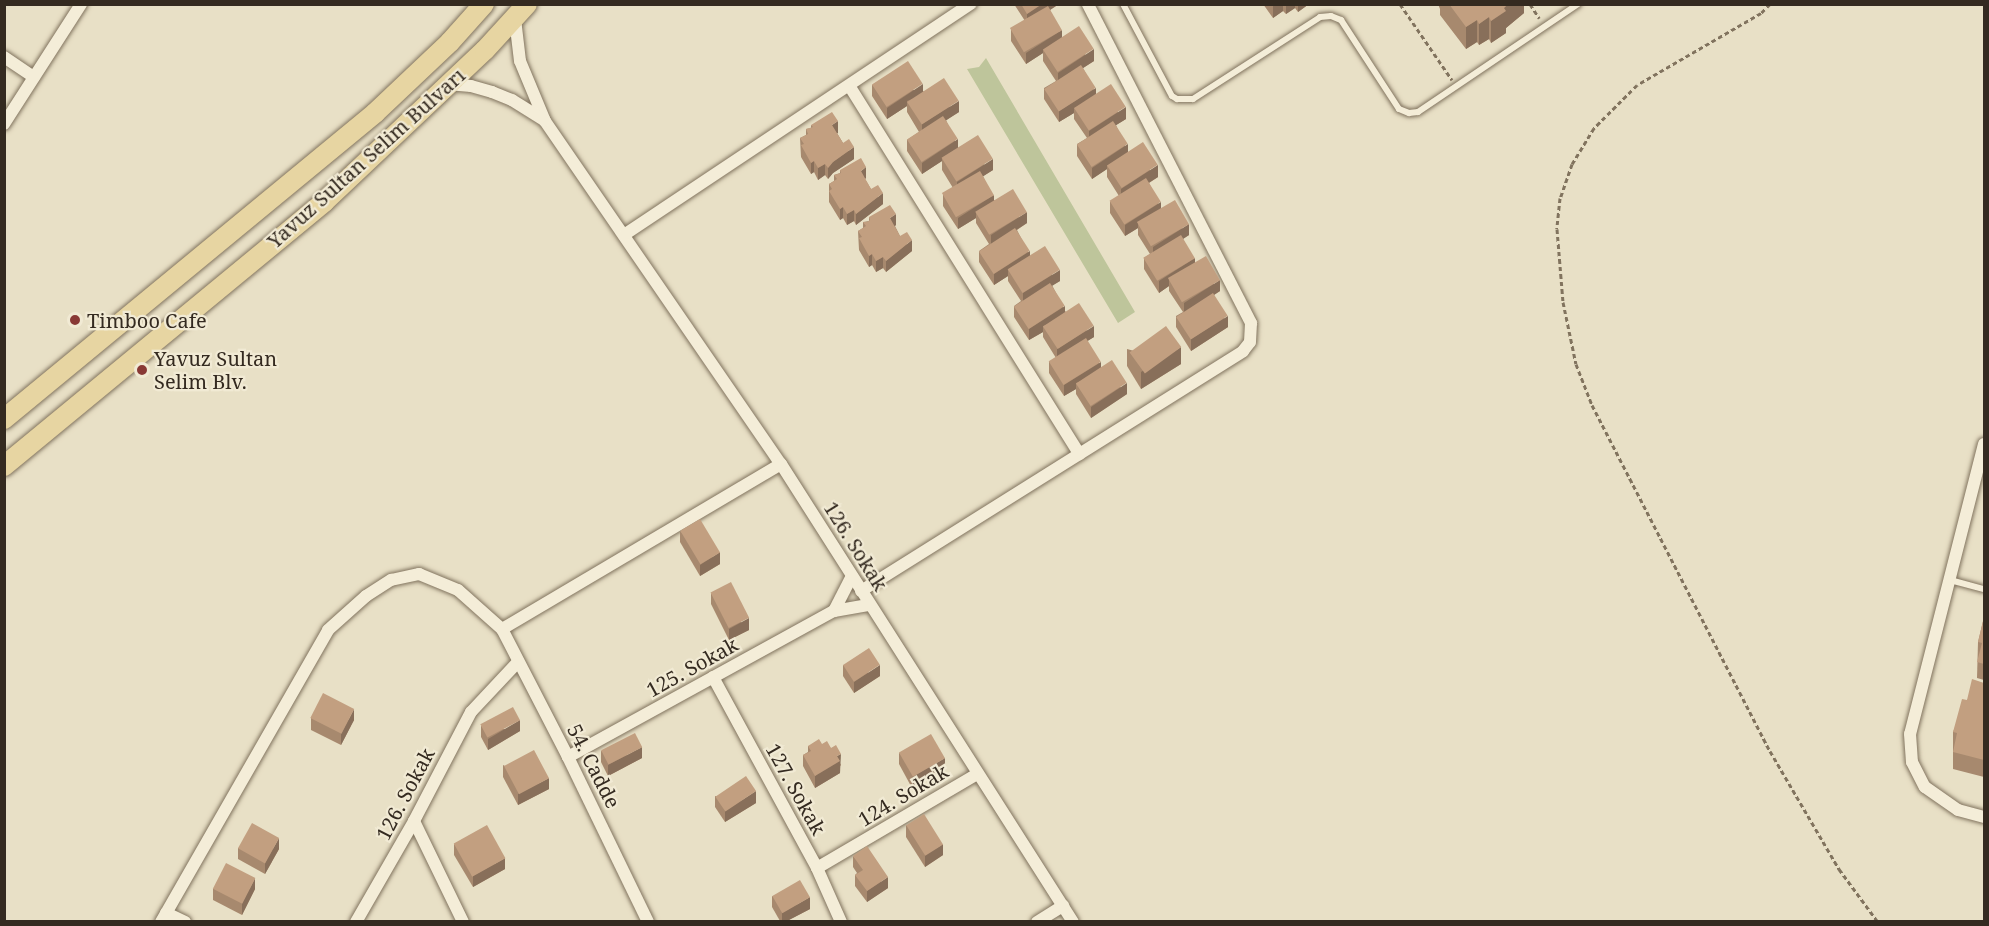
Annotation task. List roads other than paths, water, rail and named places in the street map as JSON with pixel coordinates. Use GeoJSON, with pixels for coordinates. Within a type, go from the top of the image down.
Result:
{"type":"FeatureCollection","features":[{"type":"Feature","properties":{"kind":"main road","name":"Yavuz Sultan Selim Bulvarı"},"geometry":{"type":"LineString","coordinates":[[4,419],[375,113],[450,42],[484,4]]}},
{"type":"Feature","properties":{"kind":"main road","name":"Yavuz Sultan Selim Bulvarı"},"geometry":{"type":"LineString","coordinates":[[4,466],[324,202],[521,12]]}},
{"type":"Feature","properties":{"kind":"street"},"geometry":{"type":"LineString","coordinates":[[4,124],[81,4]]}},
{"type":"Feature","properties":{"kind":"street"},"geometry":{"type":"LineString","coordinates":[[624,235],[850,87],[971,4]]}},
{"type":"Feature","properties":{"kind":"street"},"geometry":{"type":"LineString","coordinates":[[861,591],[1243,351],[1250,342],[1251,323],[1088,4]]}},
{"type":"Feature","properties":{"kind":"street"},"geometry":{"type":"LineString","coordinates":[[521,12],[520,61],[545,121]]}},
{"type":"Feature","properties":{"kind":"street"},"geometry":{"type":"LineString","coordinates":[[4,57],[34,77]]}},
{"type":"Feature","properties":{"kind":"street"},"geometry":{"type":"LineString","coordinates":[[448,84],[471,86],[492,92],[512,100],[545,121]]}},
{"type":"Feature","properties":{"kind":"street"},"geometry":{"type":"LineString","coordinates":[[850,87],[1079,454]]}},
{"type":"Feature","properties":{"kind":"street","name":"126. Sokak"},"geometry":{"type":"LineString","coordinates":[[545,121],[781,464],[1073,921]]}},
{"type":"Feature","properties":{"kind":"street"},"geometry":{"type":"LineString","coordinates":[[1984,444],[1910,734],[1912,762],[1925,787],[1958,810],[1984,817]]}},
{"type":"Feature","properties":{"kind":"street"},"geometry":{"type":"LineString","coordinates":[[184,921],[163,917],[328,630],[366,596],[391,580],[419,574],[458,590],[502,630],[781,464]]}},
{"type":"Feature","properties":{"kind":"street"},"geometry":{"type":"LineString","coordinates":[[834,611],[852,576]]}},
{"type":"Feature","properties":{"kind":"street","name":"125. Sokak"},"geometry":{"type":"LineString","coordinates":[[568,757],[834,611],[869,605]]}},
{"type":"Feature","properties":{"kind":"street","name":"54. Cadde"},"geometry":{"type":"LineString","coordinates":[[502,630],[568,757],[648,921]]}},
{"type":"Feature","properties":{"kind":"street","name":"126. Sokak"},"geometry":{"type":"LineString","coordinates":[[356,921],[414,821],[471,712],[518,662]]}},
{"type":"Feature","properties":{"kind":"street","name":"127. Sokak"},"geometry":{"type":"LineString","coordinates":[[712,677],[817,868],[841,921]]}},
{"type":"Feature","properties":{"kind":"street","name":"124. Sokak"},"geometry":{"type":"LineString","coordinates":[[817,868],[977,774]]}},
{"type":"Feature","properties":{"kind":"street"},"geometry":{"type":"LineString","coordinates":[[414,821],[463,921]]}},
{"type":"Feature","properties":{"kind":"street"},"geometry":{"type":"LineString","coordinates":[[1036,921],[1063,906]]}},
{"type":"Feature","properties":{"kind":"lane"},"geometry":{"type":"LineString","coordinates":[[1123,4],[1172,96],[1182,101],[1193,99],[1326,16],[1341,20],[1399,109],[1408,113],[1418,112],[1578,4]]}},
{"type":"Feature","properties":{"kind":"lane"},"geometry":{"type":"LineString","coordinates":[[1950,580],[1984,589]]}},
{"type":"Feature","properties":{"kind":"place","name":"Timboo Cafe"},"geometry":{"type":"Point","coordinates":[75,320]}},
{"type":"Feature","properties":{"kind":"place","name":"Yavuz Sultan Selim Blv."},"geometry":{"type":"Point","coordinates":[142,370]}}]}
